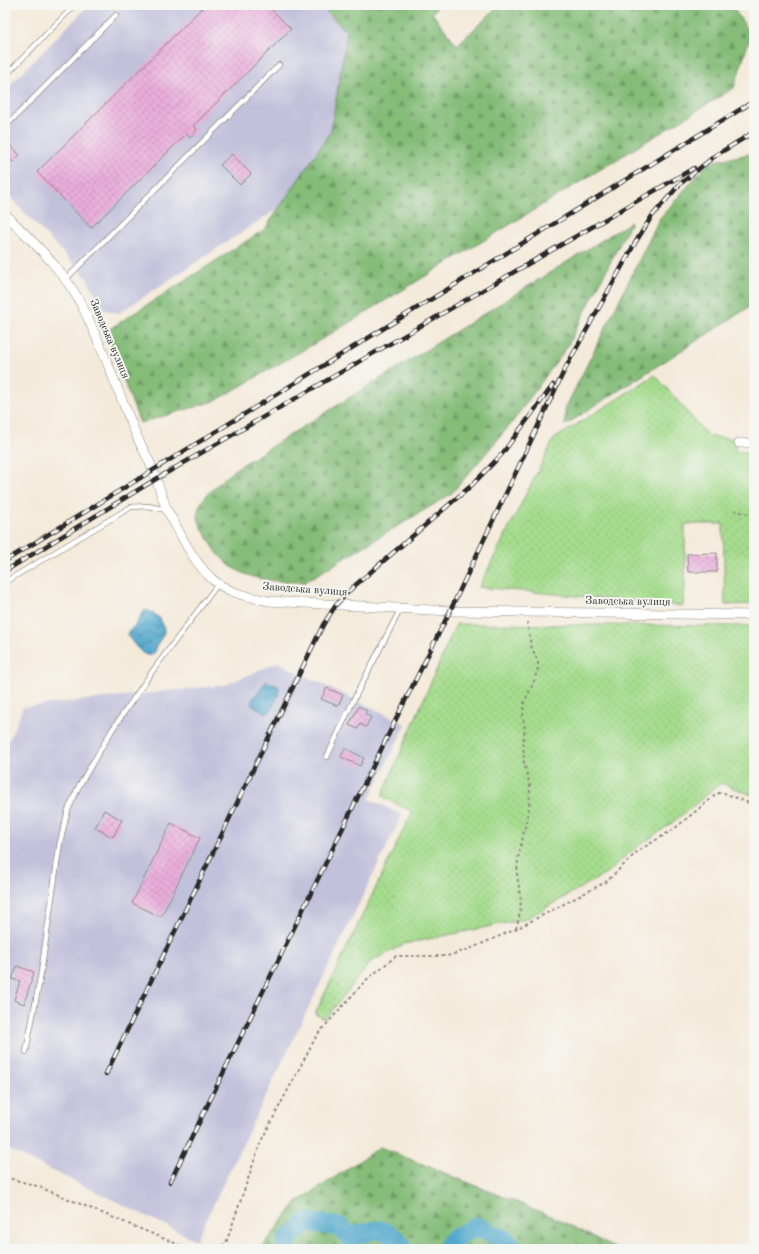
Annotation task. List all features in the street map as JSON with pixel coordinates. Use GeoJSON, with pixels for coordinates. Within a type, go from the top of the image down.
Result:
{"type":"FeatureCollection","features":[{"type":"Feature","properties":{"kind":"street","name":"Заводська вулиця"},"geometry":{"type":"LineString","coordinates":[[5,214],[46,255],[66,279],[80,302],[136,434],[154,470],[167,510],[197,562],[218,584],[235,593],[269,601],[450,611],[754,615]]}},
{"type":"Feature","properties":{"kind":"street"},"geometry":{"type":"LineString","coordinates":[[739,443],[754,443]]}},
{"type":"Feature","properties":{"kind":"lane"},"geometry":{"type":"LineString","coordinates":[[5,76],[75,5]]}},
{"type":"Feature","properties":{"kind":"lane"},"geometry":{"type":"LineString","coordinates":[[5,126],[116,15]]}},
{"type":"Feature","properties":{"kind":"lane"},"geometry":{"type":"LineString","coordinates":[[66,279],[279,65]]}},
{"type":"Feature","properties":{"kind":"lane"},"geometry":{"type":"LineString","coordinates":[[5,582],[130,507],[148,506],[167,510]]}},
{"type":"Feature","properties":{"kind":"lane"},"geometry":{"type":"LineString","coordinates":[[26,1052],[41,973],[60,842],[68,810],[79,786],[112,730],[154,669],[218,584]]}},
{"type":"Feature","properties":{"kind":"lane"},"geometry":{"type":"LineString","coordinates":[[327,757],[354,699],[401,608]]}},
{"type":"Feature","properties":{"kind":"path"},"geometry":{"type":"LineString","coordinates":[[734,510],[754,516]]}},
{"type":"Feature","properties":{"kind":"path"},"geometry":{"type":"LineString","coordinates":[[516,929],[521,901],[517,874],[518,859],[529,808],[530,786],[524,764],[524,703],[533,684],[538,668],[538,661],[531,646],[527,628],[527,612]]}},
{"type":"Feature","properties":{"kind":"path"},"geometry":{"type":"LineString","coordinates":[[217,1249],[226,1243],[261,1141],[317,1035],[365,981],[396,956],[447,956],[467,950],[516,929],[606,882],[638,851],[674,829],[719,793],[724,793],[754,806]]}},
{"type":"Feature","properties":{"kind":"path"},"geometry":{"type":"LineString","coordinates":[[5,1178],[37,1186],[189,1249]]}},
{"type":"Feature","properties":{"kind":"shaded area"},"geometry":{"type":"Polygon","coordinates":[[[89,5],[413,5],[470,82],[119,313],[105,310],[86,277],[5,192],[5,90],[89,5]]]}},
{"type":"Feature","properties":{"kind":"shaded area"},"geometry":{"type":"Polygon","coordinates":[[[278,662],[406,724],[369,799],[402,815],[196,1240],[5,1148],[5,750],[23,707],[225,685],[278,662]]]}},
{"type":"Feature","properties":{"kind":"green space"},"geometry":{"type":"Polygon","coordinates":[[[320,5],[439,5],[432,13],[457,45],[500,5],[731,5],[751,34],[734,88],[324,338],[215,401],[140,423],[105,332],[265,229],[331,131],[347,32],[320,5]]]}},
{"type":"Feature","properties":{"kind":"green space"},"geometry":{"type":"Polygon","coordinates":[[[754,153],[754,304],[565,425],[565,409],[660,218],[709,162],[754,153]]]}},
{"type":"Feature","properties":{"kind":"green space"},"geometry":{"type":"Polygon","coordinates":[[[631,222],[567,347],[511,424],[451,494],[305,582],[270,580],[248,575],[238,571],[228,564],[218,554],[201,527],[198,511],[201,502],[205,497],[237,468],[631,222]]]}},
{"type":"Feature","properties":{"kind":"green space"},"geometry":{"type":"Polygon","coordinates":[[[655,375],[708,436],[734,439],[736,452],[754,451],[754,604],[725,605],[723,524],[685,524],[685,588],[683,606],[479,587],[554,439],[655,375]]]}},
{"type":"Feature","properties":{"kind":"green space"},"geometry":{"type":"Polygon","coordinates":[[[456,624],[754,626],[754,796],[721,783],[672,823],[629,853],[610,871],[526,919],[404,944],[371,962],[325,1019],[315,1014],[412,812],[382,796],[456,624]]]}},
{"type":"Feature","properties":{"kind":"green space"},"geometry":{"type":"Polygon","coordinates":[[[380,1147],[551,1216],[617,1249],[261,1249],[295,1204],[380,1147]]]}},
{"type":"Feature","properties":{"kind":"water"},"geometry":{"type":"Polygon","coordinates":[[[146,610],[150,611],[159,618],[164,628],[164,633],[155,652],[151,655],[148,655],[140,650],[127,635],[142,613],[146,610]]]}},
{"type":"Feature","properties":{"kind":"water"},"geometry":{"type":"Polygon","coordinates":[[[267,681],[279,687],[278,696],[270,712],[265,713],[251,704],[252,700],[267,681]]]}},
{"type":"Feature","properties":{"kind":"building"},"geometry":{"type":"Polygon","coordinates":[[[205,5],[267,5],[291,29],[193,126],[197,130],[190,138],[186,134],[91,228],[37,172],[205,5]]]}},
{"type":"Feature","properties":{"kind":"building"},"geometry":{"type":"Polygon","coordinates":[[[5,140],[20,155],[13,162],[5,154],[5,140]]]}},
{"type":"Feature","properties":{"kind":"building"},"geometry":{"type":"Polygon","coordinates":[[[232,154],[251,174],[240,185],[220,165],[232,154]]]}},
{"type":"Feature","properties":{"kind":"building"},"geometry":{"type":"Polygon","coordinates":[[[717,553],[717,572],[688,572],[687,554],[717,553]]]}},
{"type":"Feature","properties":{"kind":"building"},"geometry":{"type":"Polygon","coordinates":[[[327,688],[343,695],[338,706],[321,699],[327,688]]]}},
{"type":"Feature","properties":{"kind":"building"},"geometry":{"type":"Polygon","coordinates":[[[359,706],[367,711],[365,714],[371,717],[366,727],[360,724],[358,729],[349,725],[359,706]]]}},
{"type":"Feature","properties":{"kind":"building"},"geometry":{"type":"Polygon","coordinates":[[[345,748],[364,758],[360,766],[341,757],[345,748]]]}},
{"type":"Feature","properties":{"kind":"building"},"geometry":{"type":"Polygon","coordinates":[[[104,810],[122,820],[113,837],[95,828],[104,810]]]}},
{"type":"Feature","properties":{"kind":"building"},"geometry":{"type":"Polygon","coordinates":[[[171,823],[200,838],[161,917],[132,903],[171,823]]]}},
{"type":"Feature","properties":{"kind":"building"},"geometry":{"type":"Polygon","coordinates":[[[17,966],[34,972],[24,1004],[14,1000],[20,981],[12,979],[17,966]]]}},
{"type":"Feature","properties":{"kind":"waterway"},"geometry":{"type":"LineString","coordinates":[[285,1249],[287,1240],[307,1222],[340,1227],[350,1237],[373,1230],[383,1231],[394,1237],[404,1249]]}},
{"type":"Feature","properties":{"kind":"waterway"},"geometry":{"type":"LineString","coordinates":[[446,1249],[453,1239],[476,1226],[506,1240],[516,1249]]}},
{"type":"Feature","properties":{"kind":"railway"},"geometry":{"type":"LineString","coordinates":[[5,561],[754,101]]}},
{"type":"Feature","properties":{"kind":"railway"},"geometry":{"type":"LineString","coordinates":[[713,157],[754,132]]}},
{"type":"Feature","properties":{"kind":"railway"},"geometry":{"type":"LineString","coordinates":[[170,1182],[450,611],[566,367],[635,243],[652,216],[680,184],[716,155]]}},
{"type":"Feature","properties":{"kind":"railway"},"geometry":{"type":"LineString","coordinates":[[5,571],[156,479],[694,168]]}},
{"type":"Feature","properties":{"kind":"railway"},"geometry":{"type":"LineString","coordinates":[[106,1074],[323,625],[336,605],[352,588],[472,485],[502,454],[553,385]]}}]}
